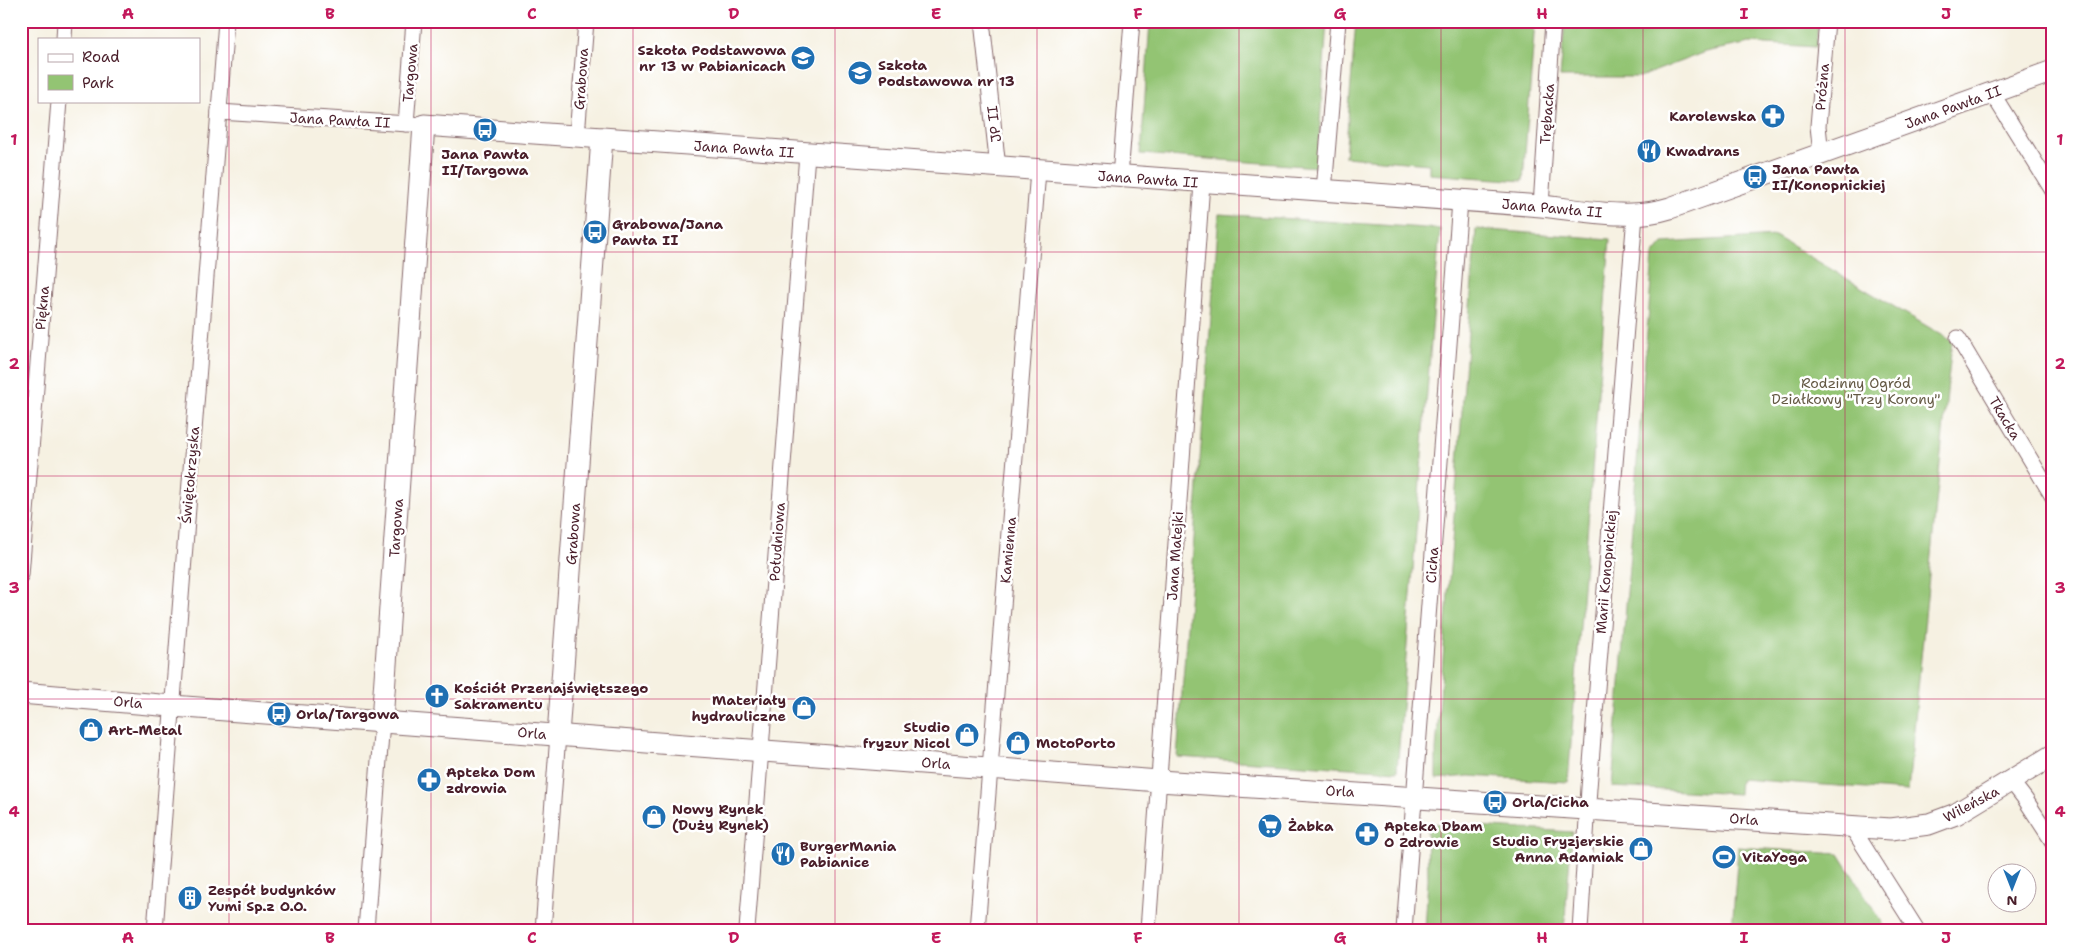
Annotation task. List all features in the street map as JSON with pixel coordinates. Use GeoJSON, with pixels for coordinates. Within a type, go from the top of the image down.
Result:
{"type":"FeatureCollection","features":[{"type":"Feature","properties":{"kind":"street"},"geometry":{"type":"LineString","coordinates":[[64,38],[65,21]]}},
{"type":"Feature","properties":{"kind":"street","name":"Świętokrzyska"},"geometry":{"type":"LineString","coordinates":[[155,930],[226,21]]}},
{"type":"Feature","properties":{"kind":"street","name":"Targowa"},"geometry":{"type":"LineString","coordinates":[[366,930],[382,721],[415,125],[414,21]]}},
{"type":"Feature","properties":{"kind":"street","name":"Grabowa"},"geometry":{"type":"LineString","coordinates":[[577,136],[586,21]]}},
{"type":"Feature","properties":{"kind":"street","name":"JP II"},"geometry":{"type":"LineString","coordinates":[[982,21],[998,168]]}},
{"type":"Feature","properties":{"kind":"street"},"geometry":{"type":"LineString","coordinates":[[1120,177],[1132,21]]}},
{"type":"Feature","properties":{"kind":"street"},"geometry":{"type":"LineString","coordinates":[[1324,191],[1338,21]]}},
{"type":"Feature","properties":{"kind":"street","name":"Trębacka"},"geometry":{"type":"LineString","coordinates":[[1541,206],[1553,21]]}},
{"type":"Feature","properties":{"kind":"street","name":"Próżna"},"geometry":{"type":"LineString","coordinates":[[1821,154],[1818,126],[1827,21]]}},
{"type":"Feature","properties":{"kind":"street","name":"Jana Pawła II"},"geometry":{"type":"LineString","coordinates":[[219,112],[577,136],[1635,214],[1657,212],[1670,208],[2053,71]]}},
{"type":"Feature","properties":{"kind":"street"},"geometry":{"type":"LineString","coordinates":[[1992,93],[2053,190]]}},
{"type":"Feature","properties":{"kind":"street","name":"Piękna"},"geometry":{"type":"LineString","coordinates":[[21,574],[59,102]]}},
{"type":"Feature","properties":{"kind":"street","name":"Grabowa"},"geometry":{"type":"LineString","coordinates":[[543,930],[602,138]]}},
{"type":"Feature","properties":{"kind":"street","name":"Południowa"},"geometry":{"type":"LineString","coordinates":[[748,930],[806,154]]}},
{"type":"Feature","properties":{"kind":"street","name":"Kamienna"},"geometry":{"type":"LineString","coordinates":[[977,930],[1038,171]]}},
{"type":"Feature","properties":{"kind":"street","name":"Jana Matejki"},"geometry":{"type":"LineString","coordinates":[[1148,930],[1202,183]]}},
{"type":"Feature","properties":{"kind":"street","name":"Cicha"},"geometry":{"type":"LineString","coordinates":[[1404,930],[1460,201]]}},
{"type":"Feature","properties":{"kind":"street","name":"Marii Konopnickiej"},"geometry":{"type":"LineString","coordinates":[[1580,930],[1587,809],[1635,214]]}},
{"type":"Feature","properties":{"kind":"street","name":"Tkacka"},"geometry":{"type":"LineString","coordinates":[[1958,338],[2053,498]]}},
{"type":"Feature","properties":{"kind":"street","name":"Orla"},"geometry":{"type":"LineString","coordinates":[[21,693],[1159,780],[1851,826]]}},
{"type":"Feature","properties":{"kind":"street","name":"Wileńska"},"geometry":{"type":"LineString","coordinates":[[1851,826],[1892,829],[1929,824],[1956,814],[2053,755]]}},
{"type":"Feature","properties":{"kind":"street"},"geometry":{"type":"LineString","coordinates":[[2011,781],[2053,842]]}},
{"type":"Feature","properties":{"kind":"street"},"geometry":{"type":"LineString","coordinates":[[1851,826],[1917,930]]}},
{"type":"Feature","properties":{"kind":"green space"},"geometry":{"type":"Polygon","coordinates":[[[1150,21],[1327,21],[1317,167],[1141,154],[1150,21]]]}},
{"type":"Feature","properties":{"kind":"green space"},"geometry":{"type":"Polygon","coordinates":[[[1356,21],[1535,21],[1523,181],[1429,174],[1429,164],[1345,157],[1356,21]]]}},
{"type":"Feature","properties":{"kind":"green space"},"geometry":{"type":"Polygon","coordinates":[[[1565,21],[1818,21],[1816,47],[1750,43],[1705,52],[1640,77],[1560,77],[1565,21]]]}},
{"type":"Feature","properties":{"kind":"green space"},"geometry":{"type":"Polygon","coordinates":[[[1219,214],[1440,229],[1397,771],[1177,757],[1219,214]]]}},
{"type":"Feature","properties":{"kind":"green space"},"geometry":{"type":"Polygon","coordinates":[[[1476,229],[1610,239],[1568,782],[1469,776],[1436,779],[1436,750],[1476,229]]]}},
{"type":"Feature","properties":{"kind":"green space","name":"Rodzinny Ogród Działkowy \"Trzy Korony\""},"geometry":{"type":"Polygon","coordinates":[[[1775,236],[1952,341],[1908,791],[1740,779],[1739,794],[1612,787],[1653,255],[1663,243],[1775,236]]]}},
{"type":"Feature","properties":{"kind":"green space"},"geometry":{"type":"Polygon","coordinates":[[[1427,823],[1572,832],[1564,930],[1425,930],[1428,879],[1427,823]]]}},
{"type":"Feature","properties":{"kind":"green space"},"geometry":{"type":"Polygon","coordinates":[[[1738,847],[1839,854],[1887,930],[1732,930],[1738,847]]]}},
{"type":"Feature","properties":{"kind":"place","name":"Szkoła Podstawowa nr 13 w Pabianicach"},"geometry":{"type":"Point","coordinates":[803,58]}},
{"type":"Feature","properties":{"kind":"place","name":"Szkoła Podstawowa nr 13"},"geometry":{"type":"Point","coordinates":[860,73]}},
{"type":"Feature","properties":{"kind":"place","name":"Karolewska"},"geometry":{"type":"Point","coordinates":[1773,116]}},
{"type":"Feature","properties":{"kind":"place","name":"Jana Pawła II/Targowa"},"geometry":{"type":"Point","coordinates":[485,130]}},
{"type":"Feature","properties":{"kind":"place","name":"Kwadrans"},"geometry":{"type":"Point","coordinates":[1649,151]}},
{"type":"Feature","properties":{"kind":"place","name":"Jana Pawła II/Konopnickiej"},"geometry":{"type":"Point","coordinates":[1755,177]}},
{"type":"Feature","properties":{"kind":"place","name":"Grabowa/Jana Pawła II"},"geometry":{"type":"Point","coordinates":[595,232]}},
{"type":"Feature","properties":{"kind":"place","name":"Kościół Przenajświętszego Sakramentu"},"geometry":{"type":"Point","coordinates":[437,696]}},
{"type":"Feature","properties":{"kind":"place","name":"Materiały hydrauliczne"},"geometry":{"type":"Point","coordinates":[804,708]}},
{"type":"Feature","properties":{"kind":"place","name":"Orla/Targowa"},"geometry":{"type":"Point","coordinates":[279,714]}},
{"type":"Feature","properties":{"kind":"place","name":"Art-Metal"},"geometry":{"type":"Point","coordinates":[91,730]}},
{"type":"Feature","properties":{"kind":"place","name":"Studio fryzur Nicol"},"geometry":{"type":"Point","coordinates":[967,735]}},
{"type":"Feature","properties":{"kind":"place","name":"MotoPorto"},"geometry":{"type":"Point","coordinates":[1018,743]}},
{"type":"Feature","properties":{"kind":"place","name":"Apteka Dom zdrowia"},"geometry":{"type":"Point","coordinates":[429,780]}},
{"type":"Feature","properties":{"kind":"place","name":"Orla/Cicha"},"geometry":{"type":"Point","coordinates":[1495,802]}},
{"type":"Feature","properties":{"kind":"place","name":"Nowy Rynek (Duży Rynek)"},"geometry":{"type":"Point","coordinates":[654,817]}},
{"type":"Feature","properties":{"kind":"place","name":"Żabka"},"geometry":{"type":"Point","coordinates":[1270,826]}},
{"type":"Feature","properties":{"kind":"place","name":"Apteka Dbam O Zdrowie"},"geometry":{"type":"Point","coordinates":[1367,834]}},
{"type":"Feature","properties":{"kind":"place","name":"Studio Fryzjerskie Anna Adamiak"},"geometry":{"type":"Point","coordinates":[1641,849]}},
{"type":"Feature","properties":{"kind":"place","name":"BurgerMania Pabianice"},"geometry":{"type":"Point","coordinates":[783,854]}},
{"type":"Feature","properties":{"kind":"place","name":"VitaYoga"},"geometry":{"type":"Point","coordinates":[1724,857]}},
{"type":"Feature","properties":{"kind":"place","name":"Zespół budynków Yumi Sp.z O.O."},"geometry":{"type":"Point","coordinates":[190,898]}}]}
